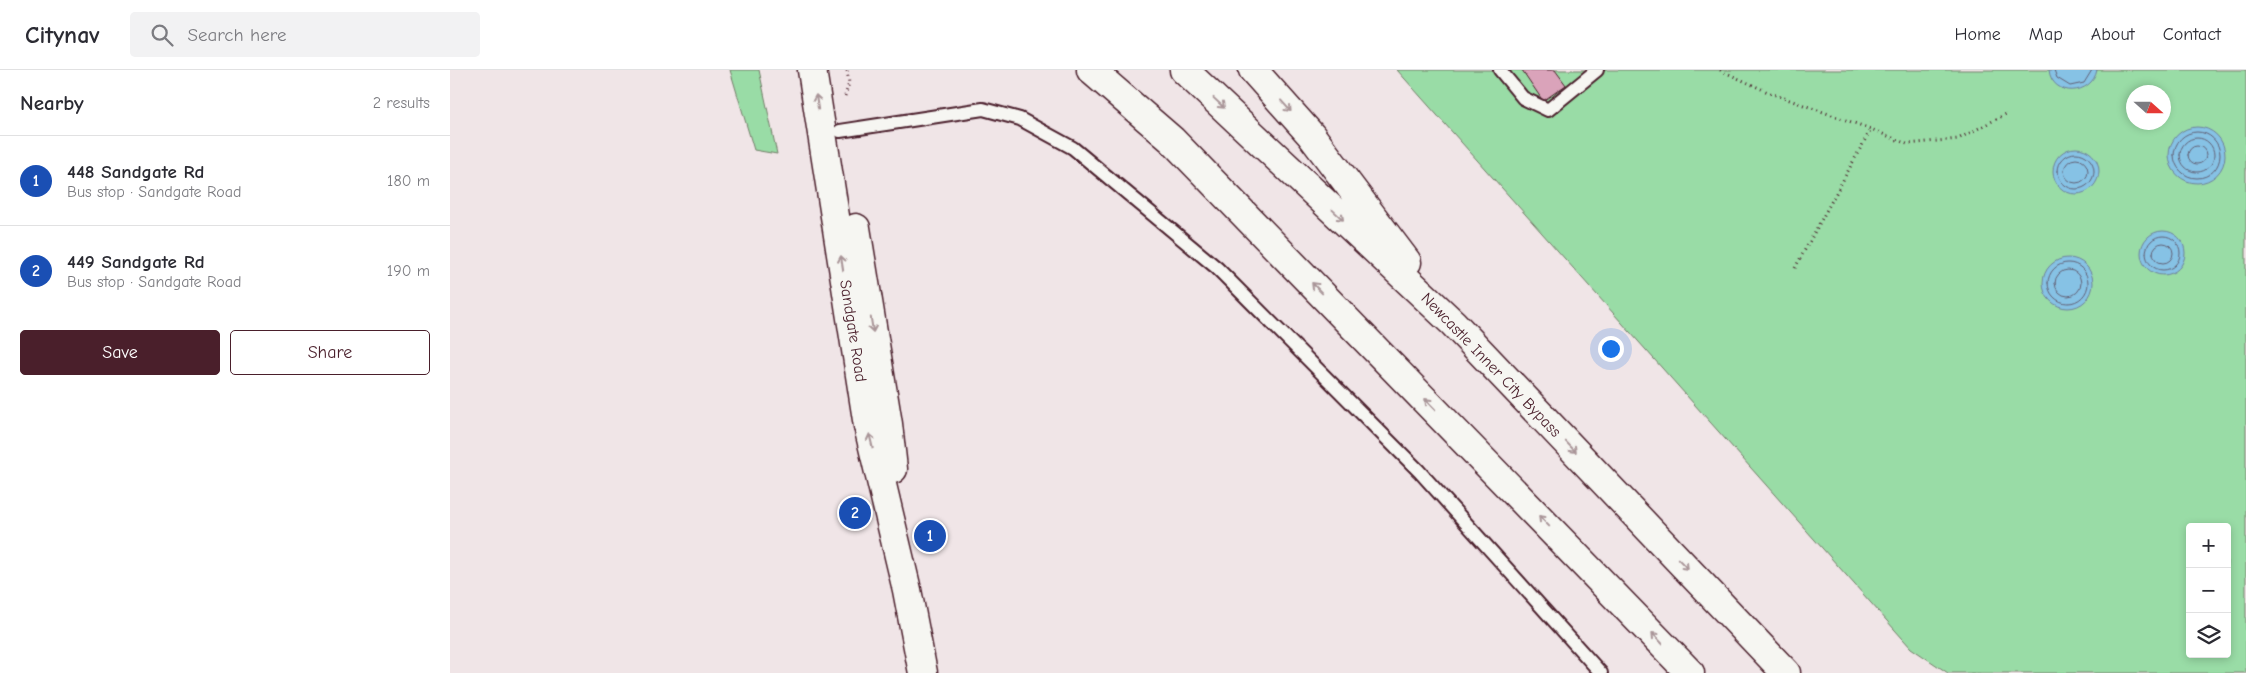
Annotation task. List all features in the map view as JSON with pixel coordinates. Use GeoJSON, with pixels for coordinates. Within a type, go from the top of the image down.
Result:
{"type":"FeatureCollection","features":[{"type":"Feature","properties":{"kind":"main road","name":"Sandgate Road"},"geometry":{"type":"LineString","coordinates":[[812,70],[868,426],[907,590],[923,673]]}},
{"type":"Feature","properties":{"kind":"main road","name":"Sandgate Road"},"geometry":{"type":"LineString","coordinates":[[830,70],[888,424],[907,590]]}},
{"type":"Feature","properties":{"kind":"main road"},"geometry":{"type":"LineString","coordinates":[[1091,70],[1172,140],[1690,673]]}},
{"type":"Feature","properties":{"kind":"main road","name":"Newcastle Inner City Bypass"},"geometry":{"type":"LineString","coordinates":[[1184,70],[1453,323],[1786,673]]}},
{"type":"Feature","properties":{"kind":"main road"},"geometry":{"type":"LineString","coordinates":[[1253,70],[1311,135],[1453,323]]}},
{"type":"Feature","properties":{"kind":"lane"},"geometry":{"type":"LineString","coordinates":[[1500,70],[1523,98],[1548,110],[1597,70]]}},
{"type":"Feature","properties":{"kind":"lane"},"geometry":{"type":"LineString","coordinates":[[840,130],[983,109],[1020,119],[1072,148],[1217,268],[1419,471],[1602,673]]}},
{"type":"Feature","properties":{"kind":"path"},"geometry":{"type":"LineString","coordinates":[[1720,70],[1770,93],[1907,144],[1958,139],[2008,113]]}},
{"type":"Feature","properties":{"kind":"path"},"geometry":{"type":"LineString","coordinates":[[1795,268],[1871,129]]}},
{"type":"Feature","properties":{"kind":"green space"},"geometry":{"type":"Polygon","coordinates":[[[730,70],[759,70],[777,154],[754,150],[730,70]]]}},
{"type":"Feature","properties":{"kind":"green space"},"geometry":{"type":"Polygon","coordinates":[[[1397,70],[2246,70],[2246,673],[1948,673],[1911,648],[1397,70]]]}},
{"type":"Feature","properties":{"kind":"water"},"geometry":{"type":"Polygon","coordinates":[[[2049,70],[2097,70],[2094,79],[2088,85],[2072,90],[2064,89],[2057,85],[2052,79],[2049,70]]]}},
{"type":"Feature","properties":{"kind":"water"},"geometry":{"type":"Polygon","coordinates":[[[2192,127],[2202,127],[2217,135],[2223,144],[2225,155],[2223,166],[2217,175],[2202,183],[2192,183],[2181,178],[2174,171],[2169,160],[2169,150],[2174,139],[2181,132],[2192,127]]]}},
{"type":"Feature","properties":{"kind":"water"},"geometry":{"type":"Polygon","coordinates":[[[2072,148],[2080,148],[2089,152],[2095,158],[2099,171],[2095,184],[2089,190],[2080,194],[2072,194],[2063,190],[2057,184],[2053,175],[2053,167],[2057,158],[2063,152],[2072,148]]]}},
{"type":"Feature","properties":{"kind":"water"},"geometry":{"type":"Polygon","coordinates":[[[2163,231],[2175,235],[2181,241],[2185,253],[2181,265],[2175,271],[2163,275],[2151,271],[2145,265],[2141,253],[2145,241],[2151,235],[2163,231]]]}},
{"type":"Feature","properties":{"kind":"water"},"geometry":{"type":"Polygon","coordinates":[[[2068,258],[2086,265],[2093,283],[2086,301],[2068,308],[2050,301],[2043,283],[2050,265],[2068,258]]]}},
{"type":"Feature","properties":{"kind":"building"},"geometry":{"type":"Polygon","coordinates":[[[1522,70],[1555,70],[1566,85],[1543,101],[1522,70]]]}},
{"type":"Feature","properties":{"kind":"place","name":"449 Sandgate Rd"},"geometry":{"type":"Point","coordinates":[855,513]}},
{"type":"Feature","properties":{"kind":"place","name":"448 Sandgate Rd"},"geometry":{"type":"Point","coordinates":[930,536]}}]}
